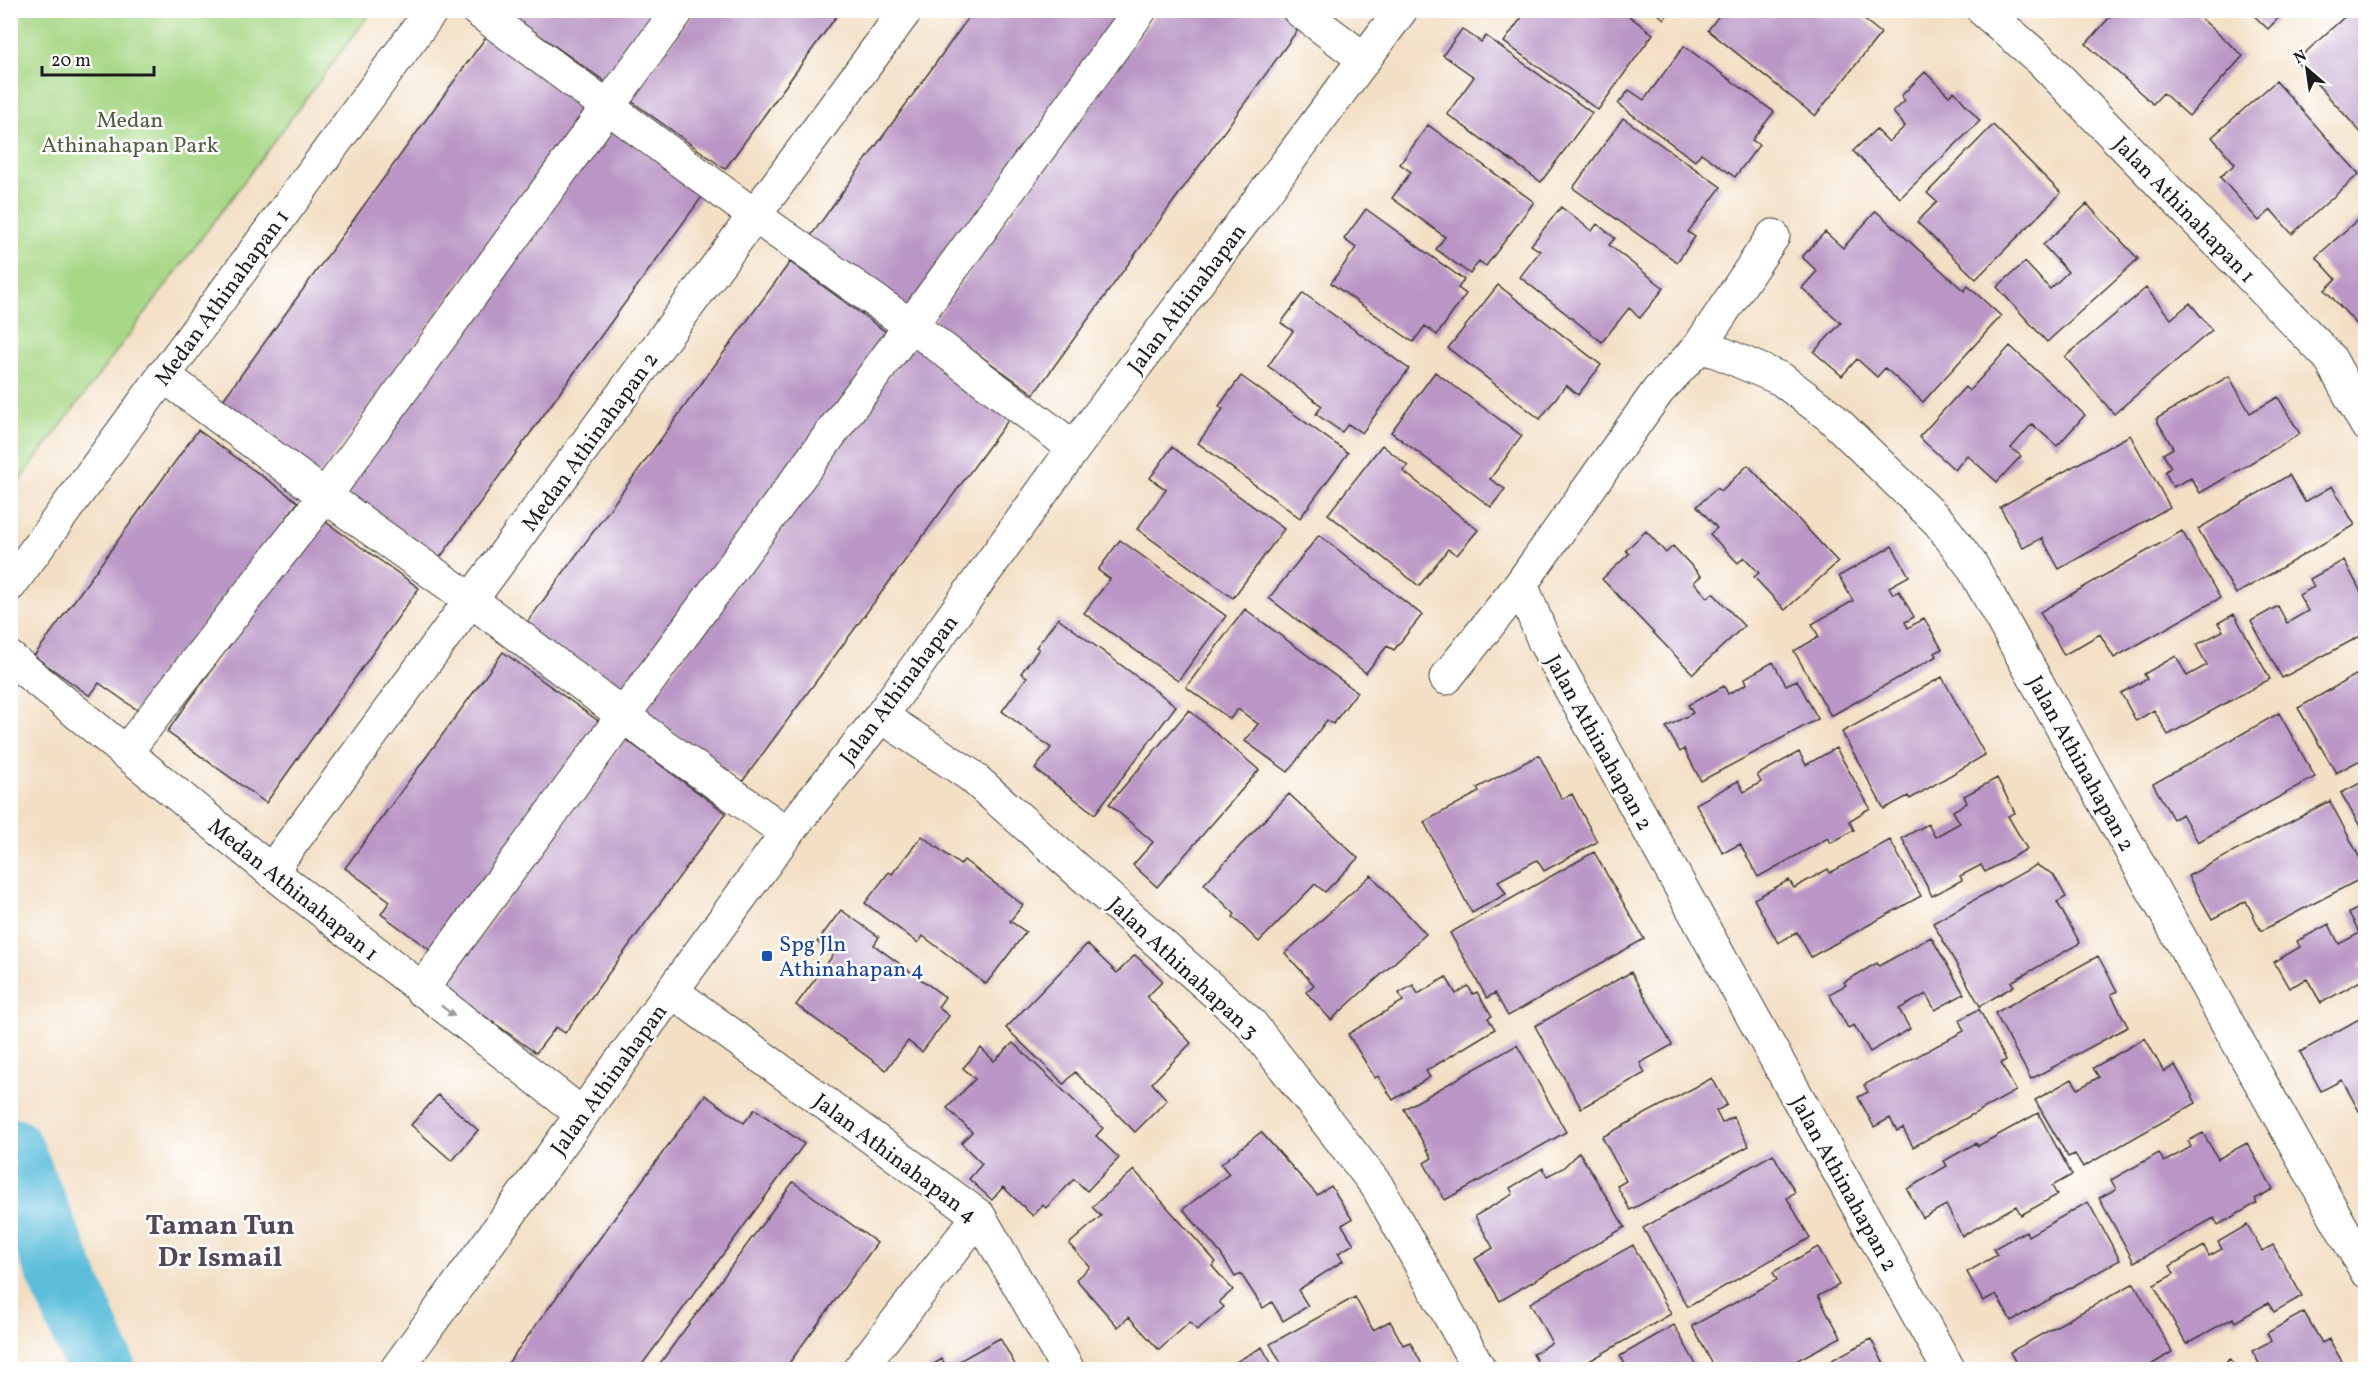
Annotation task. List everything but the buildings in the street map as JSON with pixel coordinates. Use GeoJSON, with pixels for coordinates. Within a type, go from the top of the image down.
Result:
{"type":"FeatureCollection","features":[{"type":"Feature","properties":{"kind":"street","name":"Medan Athinahapan 1"},"geometry":{"type":"LineString","coordinates":[[10,585],[432,10]]}},
{"type":"Feature","properties":{"kind":"street"},"geometry":{"type":"LineString","coordinates":[[477,10],[755,216],[911,326],[1074,448]]}},
{"type":"Feature","properties":{"kind":"street"},"geometry":{"type":"LineString","coordinates":[[125,753],[326,496],[678,10]]}},
{"type":"Feature","properties":{"kind":"street","name":"Medan Athinahapan 2"},"geometry":{"type":"LineString","coordinates":[[271,871],[906,10]]}},
{"type":"Feature","properties":{"kind":"street"},"geometry":{"type":"LineString","coordinates":[[421,990],[911,326],[1140,10]]}},
{"type":"Feature","properties":{"kind":"street"},"geometry":{"type":"LineString","coordinates":[[1299,10],[1364,59]]}},
{"type":"Feature","properties":{"kind":"street","name":"Jalan Athinahapan"},"geometry":{"type":"LineString","coordinates":[[396,1370],[787,833],[880,716],[1074,448],[1401,10]]}},
{"type":"Feature","properties":{"kind":"street","name":"Jalan Athinahapan 1"},"geometry":{"type":"LineString","coordinates":[[1983,10],[2041,60],[2329,357],[2366,424]]}},
{"type":"Feature","properties":{"kind":"street"},"geometry":{"type":"LineString","coordinates":[[1446,678],[1521,584],[1658,391],[1699,347],[1773,236]]}},
{"type":"Feature","properties":{"kind":"street","name":"Jalan Athinahapan 2"},"geometry":{"type":"LineString","coordinates":[[1699,347],[1716,351],[1781,380],[1830,416],[1939,522],[1972,566],[2366,1271]]}},
{"type":"Feature","properties":{"kind":"street"},"geometry":{"type":"LineString","coordinates":[[163,375],[471,600],[623,715],[787,833]]}},
{"type":"Feature","properties":{"kind":"street","name":"Jalan Athinahapan 2"},"geometry":{"type":"LineString","coordinates":[[1521,584],[1544,641],[1949,1370]]}},
{"type":"Feature","properties":{"kind":"street","name":"Medan Athinahapan 1"},"geometry":{"type":"LineString","coordinates":[[10,658],[271,871],[582,1114]]}},
{"type":"Feature","properties":{"kind":"street","name":"Jalan Athinahapan 3"},"geometry":{"type":"LineString","coordinates":[[880,716],[970,776],[1251,1024],[1377,1186],[1480,1370]]}},
{"type":"Feature","properties":{"kind":"street","name":"Jalan Athinahapan 4"},"geometry":{"type":"LineString","coordinates":[[673,992],[979,1216],[1068,1370]]}},
{"type":"Feature","properties":{"kind":"street"},"geometry":{"type":"LineString","coordinates":[[859,1370],[979,1216]]}},
{"type":"Feature","properties":{"kind":"green space","name":"Medan Athinahapan Park"},"geometry":{"type":"Polygon","coordinates":[[[10,11],[372,11],[11,492],[10,11]]]}},
{"type":"Feature","properties":{"kind":"waterway"},"geometry":{"type":"LineString","coordinates":[[10,1151],[102,1370]]}},
{"type":"Feature","properties":{"kind":"place","name":"Spg Jln Athinahapan 4"},"geometry":{"type":"Point","coordinates":[767,956]}},
{"type":"Feature","properties":{"kind":"district","name":"Taman Tun Dr Ismail"},"geometry":{"type":"Point","coordinates":[220,1240]}}]}
